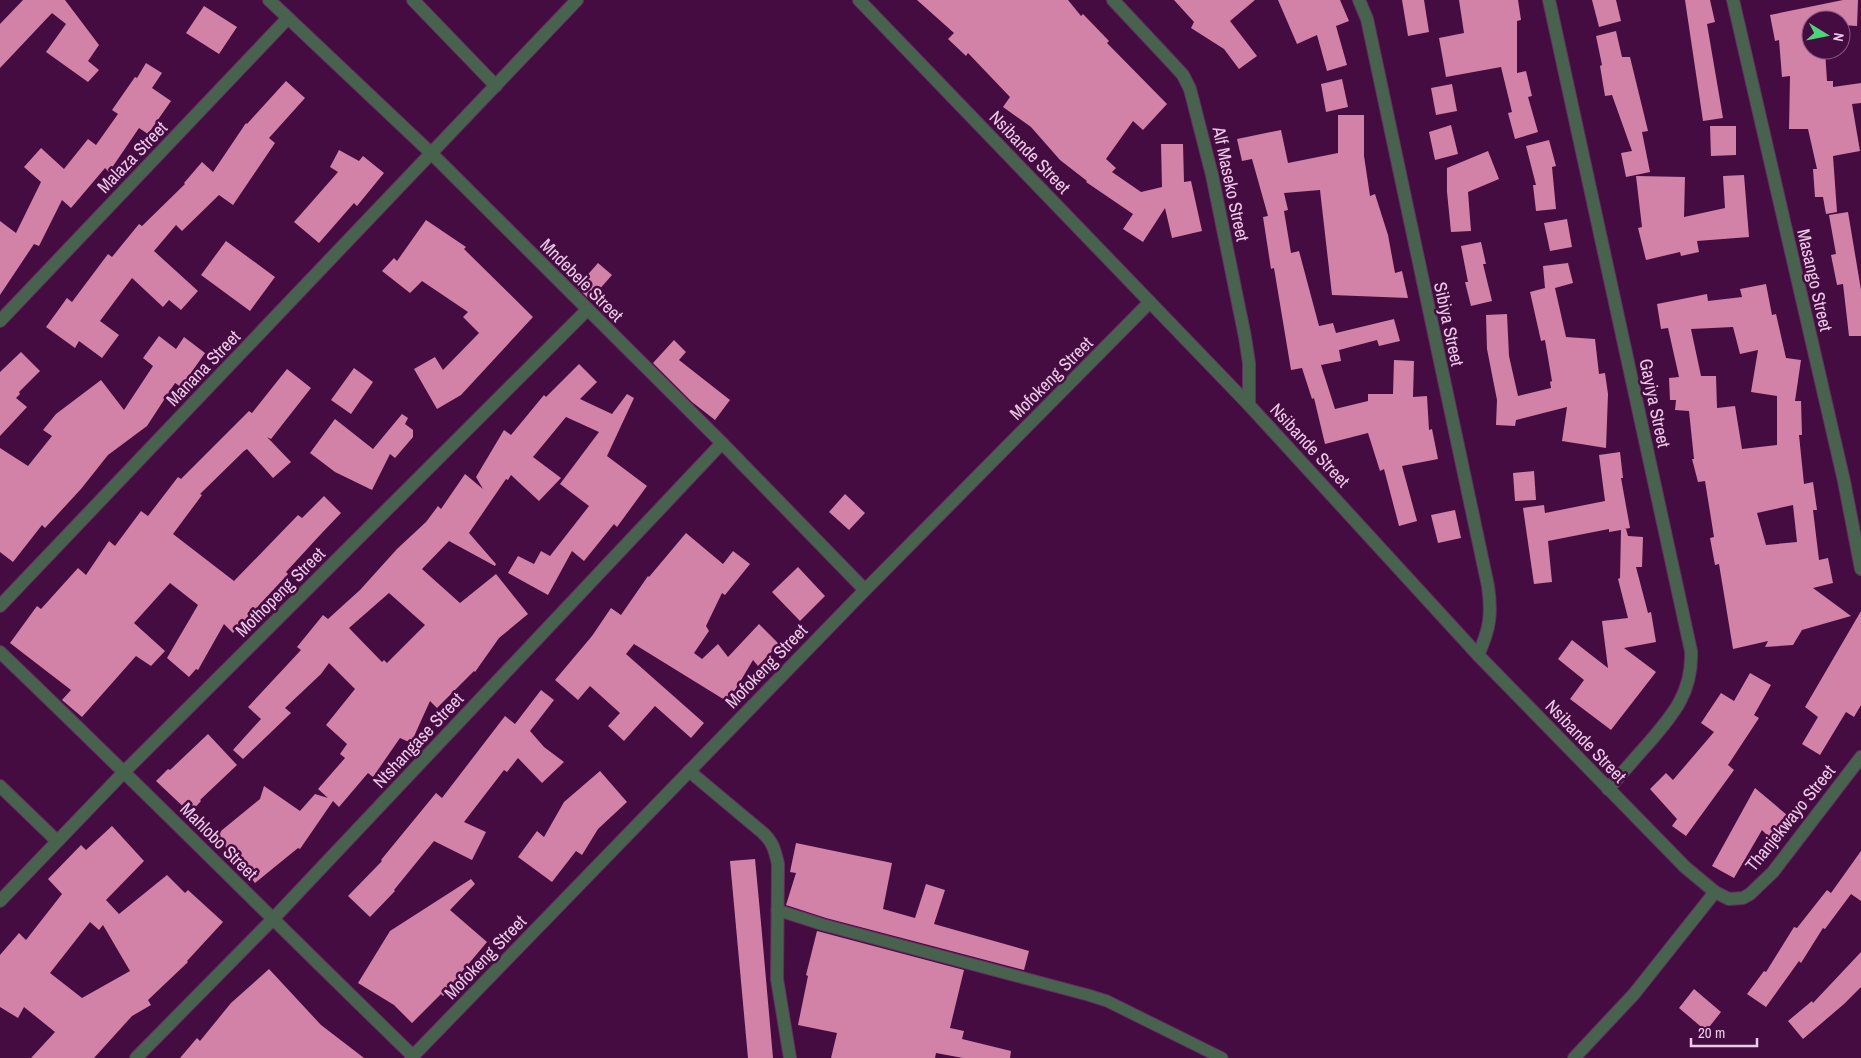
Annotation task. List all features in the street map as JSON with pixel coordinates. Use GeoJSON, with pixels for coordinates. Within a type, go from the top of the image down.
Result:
{"type":"FeatureCollection","features":[{"type":"Feature","properties":{"kind":"street","name":"Mndebele Street"},"geometry":{"type":"LineString","coordinates":[[269,0],[432,154],[722,443],[865,590]]}},
{"type":"Feature","properties":{"kind":"street"},"geometry":{"type":"LineString","coordinates":[[413,0],[496,86]]}},
{"type":"Feature","properties":{"kind":"street","name":"Manana Street"},"geometry":{"type":"LineString","coordinates":[[0,606],[577,0]]}},
{"type":"Feature","properties":{"kind":"street","name":"Nsibande Street"},"geometry":{"type":"LineString","coordinates":[[859,0],[1249,405],[1478,655],[1608,789],[1685,867],[1715,892],[1729,898],[1743,898]]}},
{"type":"Feature","properties":{"kind":"street","name":"Alf Maseko Street"},"geometry":{"type":"LineString","coordinates":[[1113,0],[1172,63],[1190,89],[1212,175],[1246,344],[1249,363],[1249,405]]}},
{"type":"Feature","properties":{"kind":"street","name":"Sibiya Street"},"geometry":{"type":"LineString","coordinates":[[1359,0],[1367,19],[1488,586],[1491,608],[1490,624],[1487,636],[1478,655]]}},
{"type":"Feature","properties":{"kind":"street","name":"Gayiya Street"},"geometry":{"type":"LineString","coordinates":[[1549,0],[1691,651],[1692,664],[1689,681],[1673,715],[1608,789]]}},
{"type":"Feature","properties":{"kind":"street","name":"Masango Street"},"geometry":{"type":"LineString","coordinates":[[1733,0],[1844,481],[1861,569]]}},
{"type":"Feature","properties":{"kind":"street","name":"Malaza Street"},"geometry":{"type":"LineString","coordinates":[[0,320],[288,18]]}},
{"type":"Feature","properties":{"kind":"street","name":"Mofokeng Street"},"geometry":{"type":"LineString","coordinates":[[412,1057],[865,590],[1150,302]]}},
{"type":"Feature","properties":{"kind":"street","name":"Mothopeng Street"},"geometry":{"type":"LineString","coordinates":[[0,901],[125,772],[587,310]]}},
{"type":"Feature","properties":{"kind":"street","name":"Ntshangase Street"},"geometry":{"type":"LineString","coordinates":[[136,1058],[273,920],[722,443]]}},
{"type":"Feature","properties":{"kind":"street","name":"Mahlobo Street"},"geometry":{"type":"LineString","coordinates":[[0,652],[125,772],[412,1057]]}},
{"type":"Feature","properties":{"kind":"street","name":"Thanjekwayo Street"},"geometry":{"type":"LineString","coordinates":[[1743,898],[1755,890],[1772,872],[1861,757]]}},
{"type":"Feature","properties":{"kind":"street"},"geometry":{"type":"LineString","coordinates":[[689,771],[771,840],[775,848],[778,864],[777,979],[790,1058]]}},
{"type":"Feature","properties":{"kind":"street"},"geometry":{"type":"LineString","coordinates":[[0,786],[57,842]]}},
{"type":"Feature","properties":{"kind":"street"},"geometry":{"type":"LineString","coordinates":[[1574,1058],[1634,994],[1715,892]]}},
{"type":"Feature","properties":{"kind":"lane"},"geometry":{"type":"LineString","coordinates":[[777,910],[824,925],[1088,995],[1106,1001],[1222,1058]]}},
{"type":"Feature","properties":{"kind":"building"},"geometry":{"type":"Polygon","coordinates":[[[23,0],[65,0],[99,45],[88,61],[99,70],[88,82],[46,52],[66,24],[52,13],[0,68],[0,24],[23,0]]]}},
{"type":"Feature","properties":{"kind":"building"},"geometry":{"type":"Polygon","coordinates":[[[917,0],[1068,0],[1081,16],[1083,14],[1109,41],[1107,43],[1167,104],[1143,130],[1133,121],[1106,159],[1116,168],[1112,172],[1141,192],[1162,187],[1161,144],[1183,144],[1184,182],[1191,181],[1202,231],[1172,238],[1165,208],[1143,242],[1123,229],[1133,214],[1086,182],[1060,160],[1031,127],[1003,107],[1010,97],[968,53],[966,56],[948,39],[954,33],[917,0]]]}},
{"type":"Feature","properties":{"kind":"building"},"geometry":{"type":"Polygon","coordinates":[[[1174,0],[1255,0],[1230,21],[1257,56],[1239,69],[1224,49],[1191,28],[1194,22],[1174,0]]]}},
{"type":"Feature","properties":{"kind":"building"},"geometry":{"type":"Polygon","coordinates":[[[1278,0],[1340,0],[1349,21],[1336,26],[1347,65],[1327,71],[1317,35],[1297,44],[1278,0]]]}},
{"type":"Feature","properties":{"kind":"building"},"geometry":{"type":"Polygon","coordinates":[[[1402,0],[1424,0],[1429,32],[1408,36],[1402,0]]]}},
{"type":"Feature","properties":{"kind":"building"},"geometry":{"type":"Polygon","coordinates":[[[1459,0],[1518,0],[1521,20],[1517,21],[1517,73],[1526,71],[1532,96],[1528,97],[1538,132],[1515,139],[1508,113],[1512,112],[1501,67],[1446,77],[1439,38],[1464,33],[1459,0]]]}},
{"type":"Feature","properties":{"kind":"building"},"geometry":{"type":"Polygon","coordinates":[[[1592,0],[1616,0],[1621,21],[1599,27],[1592,0]]]}},
{"type":"Feature","properties":{"kind":"building"},"geometry":{"type":"Polygon","coordinates":[[[1685,0],[1710,0],[1715,22],[1707,24],[1723,118],[1703,121],[1685,0]]]}},
{"type":"Feature","properties":{"kind":"building"},"geometry":{"type":"Polygon","coordinates":[[[1843,0],[1858,0],[1857,26],[1851,26],[1851,10],[1801,10],[1801,60],[1826,60],[1827,81],[1833,81],[1833,87],[1861,83],[1861,103],[1852,104],[1860,151],[1833,156],[1837,212],[1826,214],[1823,197],[1815,197],[1813,169],[1817,169],[1808,129],[1789,129],[1790,76],[1782,77],[1779,40],[1775,41],[1770,15],[1843,0]]]}},
{"type":"Feature","properties":{"kind":"building"},"geometry":{"type":"Polygon","coordinates":[[[204,6],[237,27],[219,54],[186,33],[204,6]]]}},
{"type":"Feature","properties":{"kind":"building"},"geometry":{"type":"Polygon","coordinates":[[[1616,31],[1622,57],[1630,57],[1648,131],[1642,132],[1650,172],[1626,177],[1621,153],[1632,151],[1612,95],[1605,96],[1600,66],[1602,65],[1596,36],[1616,31]]]}},
{"type":"Feature","properties":{"kind":"building"},"geometry":{"type":"Polygon","coordinates":[[[146,63],[162,73],[152,88],[171,101],[148,134],[139,128],[109,172],[105,168],[71,208],[62,200],[39,246],[34,244],[0,295],[0,221],[16,233],[41,182],[24,167],[41,148],[64,169],[88,139],[96,145],[118,114],[112,110],[146,63]]]}},
{"type":"Feature","properties":{"kind":"building"},"geometry":{"type":"Polygon","coordinates":[[[1342,79],[1348,107],[1326,112],[1321,84],[1342,79]]]}},
{"type":"Feature","properties":{"kind":"building"},"geometry":{"type":"Polygon","coordinates":[[[286,81],[305,98],[269,138],[275,143],[233,205],[219,195],[182,231],[176,225],[154,251],[198,291],[181,310],[169,300],[163,307],[132,278],[100,321],[119,335],[102,358],[79,341],[75,348],[46,327],[67,298],[72,302],[108,254],[112,257],[139,224],[142,226],[185,184],[202,162],[213,172],[246,123],[286,81]]]}},
{"type":"Feature","properties":{"kind":"building"},"geometry":{"type":"Polygon","coordinates":[[[1452,84],[1457,111],[1436,115],[1431,88],[1452,84]]]}},
{"type":"Feature","properties":{"kind":"building"},"geometry":{"type":"Polygon","coordinates":[[[1338,115],[1364,115],[1364,156],[1370,196],[1375,194],[1388,235],[1395,273],[1402,271],[1408,298],[1332,295],[1320,190],[1284,193],[1288,210],[1284,211],[1291,253],[1299,251],[1319,326],[1333,323],[1336,333],[1394,319],[1400,341],[1379,346],[1377,340],[1339,350],[1341,361],[1321,365],[1335,409],[1368,401],[1368,394],[1393,394],[1394,360],[1414,361],[1413,397],[1427,396],[1429,430],[1432,429],[1438,459],[1402,466],[1417,521],[1399,526],[1384,469],[1380,471],[1368,433],[1325,444],[1314,398],[1312,399],[1302,368],[1291,370],[1274,268],[1271,269],[1263,217],[1268,216],[1252,159],[1242,161],[1237,139],[1281,130],[1288,163],[1338,153],[1338,115]]]}},
{"type":"Feature","properties":{"kind":"building"},"geometry":{"type":"Polygon","coordinates":[[[1451,125],[1458,154],[1435,160],[1429,132],[1451,125]]]}},
{"type":"Feature","properties":{"kind":"building"},"geometry":{"type":"Polygon","coordinates":[[[1710,126],[1736,126],[1736,155],[1711,156],[1710,126]]]}},
{"type":"Feature","properties":{"kind":"building"},"geometry":{"type":"Polygon","coordinates":[[[1549,140],[1556,166],[1552,167],[1556,209],[1536,211],[1533,185],[1536,185],[1526,146],[1549,140]]]}},
{"type":"Feature","properties":{"kind":"building"},"geometry":{"type":"Polygon","coordinates":[[[339,150],[359,161],[363,156],[384,173],[357,206],[354,203],[319,243],[294,222],[338,172],[330,167],[339,150]]]}},
{"type":"Feature","properties":{"kind":"building"},"geometry":{"type":"Polygon","coordinates":[[[1488,151],[1499,179],[1468,192],[1471,231],[1451,232],[1447,168],[1488,151]]]}},
{"type":"Feature","properties":{"kind":"building"},"geometry":{"type":"Polygon","coordinates":[[[1744,175],[1749,237],[1697,241],[1699,252],[1681,256],[1680,252],[1646,260],[1638,228],[1642,227],[1636,176],[1685,177],[1684,217],[1725,208],[1723,176],[1744,175]]]}},
{"type":"Feature","properties":{"kind":"building"},"geometry":{"type":"Polygon","coordinates":[[[1848,212],[1861,290],[1861,336],[1849,336],[1843,284],[1837,285],[1831,255],[1836,254],[1829,215],[1848,212]]]}},
{"type":"Feature","properties":{"kind":"building"},"geometry":{"type":"Polygon","coordinates":[[[1567,219],[1572,247],[1550,251],[1544,223],[1567,219]]]}},
{"type":"Feature","properties":{"kind":"building"},"geometry":{"type":"Polygon","coordinates":[[[426,220],[466,247],[464,249],[533,317],[461,395],[437,409],[414,369],[435,357],[443,370],[479,333],[463,317],[468,312],[422,281],[410,293],[382,271],[394,258],[397,261],[426,220]]]}},
{"type":"Feature","properties":{"kind":"building"},"geometry":{"type":"Polygon","coordinates":[[[226,241],[275,277],[250,311],[201,275],[226,241]]]}},
{"type":"Feature","properties":{"kind":"building"},"geometry":{"type":"Polygon","coordinates":[[[1481,242],[1486,264],[1483,264],[1492,301],[1471,306],[1465,282],[1468,282],[1461,246],[1481,242]]]}},
{"type":"Feature","properties":{"kind":"building"},"geometry":{"type":"Polygon","coordinates":[[[598,263],[612,275],[590,300],[577,287],[598,263]]]}},
{"type":"Feature","properties":{"kind":"building"},"geometry":{"type":"Polygon","coordinates":[[[1568,263],[1573,283],[1555,288],[1566,337],[1595,339],[1599,374],[1605,373],[1608,394],[1606,448],[1562,441],[1567,407],[1516,420],[1515,426],[1496,425],[1497,400],[1487,349],[1486,315],[1507,314],[1509,356],[1518,396],[1551,388],[1550,382],[1552,381],[1545,340],[1541,341],[1530,292],[1545,288],[1543,266],[1568,263]]]}},
{"type":"Feature","properties":{"kind":"building"},"geometry":{"type":"Polygon","coordinates":[[[1766,284],[1772,315],[1776,314],[1786,358],[1801,360],[1795,401],[1801,401],[1802,435],[1799,435],[1804,484],[1813,482],[1817,510],[1813,510],[1819,560],[1828,558],[1833,583],[1813,588],[1851,616],[1802,630],[1793,645],[1765,647],[1768,641],[1733,649],[1719,564],[1715,565],[1710,538],[1714,537],[1705,481],[1698,482],[1692,459],[1694,459],[1689,411],[1675,410],[1676,400],[1670,400],[1669,378],[1679,377],[1668,328],[1661,329],[1657,304],[1707,294],[1708,301],[1742,297],[1740,289],[1766,284]],[[1733,327],[1691,329],[1701,376],[1716,376],[1717,408],[1735,406],[1742,449],[1777,445],[1777,396],[1751,392],[1758,350],[1740,354],[1733,327]],[[1793,505],[1757,513],[1766,545],[1797,542],[1793,505]]]}},
{"type":"Feature","properties":{"kind":"building"},"geometry":{"type":"Polygon","coordinates":[[[159,336],[176,349],[184,337],[205,353],[181,387],[175,383],[147,426],[108,455],[81,489],[45,528],[42,525],[13,562],[0,552],[0,448],[28,466],[52,436],[43,430],[56,414],[101,380],[124,410],[153,366],[143,358],[159,336]]]}},
{"type":"Feature","properties":{"kind":"building"},"geometry":{"type":"Polygon","coordinates":[[[674,340],[686,352],[679,360],[730,400],[715,420],[692,402],[653,363],[674,340]]]}},
{"type":"Feature","properties":{"kind":"building"},"geometry":{"type":"Polygon","coordinates":[[[21,352],[40,371],[19,392],[20,394],[16,398],[27,407],[0,436],[0,372],[21,352]]]}},
{"type":"Feature","properties":{"kind":"building"},"geometry":{"type":"Polygon","coordinates":[[[579,364],[597,382],[580,399],[612,414],[627,394],[634,398],[607,456],[647,486],[617,527],[614,524],[584,561],[572,551],[548,595],[508,573],[518,556],[534,564],[541,551],[550,556],[589,506],[560,484],[599,432],[566,417],[533,457],[561,478],[539,501],[511,475],[508,480],[506,479],[469,533],[496,564],[495,566],[449,541],[422,569],[460,603],[496,574],[528,614],[499,638],[475,672],[437,708],[430,701],[411,743],[400,738],[373,777],[368,773],[339,807],[333,801],[300,849],[298,848],[255,883],[216,835],[260,799],[264,786],[300,811],[315,794],[328,798],[318,789],[345,758],[340,754],[347,744],[326,725],[355,689],[329,663],[321,674],[285,708],[291,713],[243,759],[233,750],[261,719],[248,707],[301,650],[297,647],[323,615],[328,619],[360,590],[397,549],[426,522],[438,506],[441,509],[465,474],[483,489],[476,477],[504,430],[511,435],[544,395],[546,397],[579,364]],[[389,593],[349,628],[382,662],[384,660],[387,663],[425,625],[389,593]]]}},
{"type":"Feature","properties":{"kind":"building"},"geometry":{"type":"Polygon","coordinates":[[[354,368],[373,382],[351,414],[331,400],[354,368]]]}},
{"type":"Feature","properties":{"kind":"building"},"geometry":{"type":"Polygon","coordinates":[[[287,369],[311,388],[271,439],[267,437],[291,462],[273,478],[247,449],[200,494],[202,495],[173,534],[234,581],[298,515],[302,518],[324,496],[341,513],[233,633],[224,624],[198,670],[196,669],[189,677],[167,658],[198,605],[170,583],[134,623],[165,651],[151,666],[136,656],[82,717],[62,700],[71,690],[10,643],[37,606],[41,609],[78,568],[86,575],[109,541],[115,546],[141,511],[148,516],[178,477],[181,479],[249,411],[252,413],[287,369]]]}},
{"type":"Feature","properties":{"kind":"building"},"geometry":{"type":"Polygon","coordinates":[[[402,414],[408,418],[405,424],[413,430],[413,437],[395,458],[390,454],[372,490],[335,472],[310,453],[335,419],[373,449],[402,414]]]}},
{"type":"Feature","properties":{"kind":"building"},"geometry":{"type":"Polygon","coordinates":[[[1620,452],[1623,478],[1621,478],[1630,528],[1624,529],[1626,529],[1628,536],[1643,537],[1642,567],[1636,567],[1648,613],[1651,612],[1656,642],[1624,648],[1656,672],[1611,730],[1570,699],[1584,680],[1558,659],[1572,640],[1608,668],[1602,621],[1628,618],[1618,579],[1620,578],[1621,530],[1609,532],[1609,529],[1548,541],[1552,582],[1534,584],[1523,508],[1544,505],[1545,513],[1605,501],[1599,455],[1620,452]]]}},
{"type":"Feature","properties":{"kind":"building"},"geometry":{"type":"Polygon","coordinates":[[[1534,471],[1536,500],[1515,501],[1513,473],[1534,471]]]}},
{"type":"Feature","properties":{"kind":"building"},"geometry":{"type":"Polygon","coordinates":[[[845,494],[865,513],[849,530],[829,512],[845,494]]]}},
{"type":"Feature","properties":{"kind":"building"},"geometry":{"type":"Polygon","coordinates":[[[1455,510],[1461,538],[1438,543],[1431,515],[1455,510]]]}},
{"type":"Feature","properties":{"kind":"building"},"geometry":{"type":"Polygon","coordinates":[[[686,533],[723,564],[733,551],[750,564],[725,595],[722,593],[706,626],[709,631],[694,653],[702,659],[718,644],[728,657],[759,624],[779,644],[758,666],[753,660],[728,702],[634,644],[626,654],[704,723],[691,738],[655,706],[624,741],[608,726],[620,713],[590,686],[578,700],[555,680],[592,636],[611,608],[621,615],[648,576],[686,533]]]}},
{"type":"Feature","properties":{"kind":"building"},"geometry":{"type":"Polygon","coordinates":[[[798,567],[825,596],[800,621],[772,592],[798,567]]]}},
{"type":"Feature","properties":{"kind":"building"},"geometry":{"type":"Polygon","coordinates":[[[1861,611],[1861,705],[1854,717],[1846,712],[1820,755],[1802,744],[1818,717],[1805,707],[1861,611]]]}},
{"type":"Feature","properties":{"kind":"building"},"geometry":{"type":"Polygon","coordinates":[[[1750,673],[1771,685],[1754,715],[1759,718],[1728,765],[1734,770],[1686,836],[1672,826],[1677,819],[1650,789],[1666,773],[1673,780],[1714,732],[1701,723],[1721,693],[1734,701],[1750,673]]]}},
{"type":"Feature","properties":{"kind":"building"},"geometry":{"type":"Polygon","coordinates":[[[541,690],[554,700],[530,731],[544,747],[564,762],[542,783],[518,758],[507,772],[504,770],[464,822],[486,832],[472,860],[434,841],[395,891],[370,917],[348,896],[382,861],[436,793],[442,798],[505,716],[515,724],[541,690]]]}},
{"type":"Feature","properties":{"kind":"building"},"geometry":{"type":"Polygon","coordinates":[[[208,734],[237,765],[200,800],[190,813],[156,781],[208,734]]]}},
{"type":"Feature","properties":{"kind":"building"},"geometry":{"type":"Polygon","coordinates":[[[600,771],[627,802],[598,829],[582,855],[576,851],[552,882],[518,857],[537,831],[544,837],[564,802],[600,771]]]}},
{"type":"Feature","properties":{"kind":"building"},"geometry":{"type":"Polygon","coordinates":[[[1755,788],[1787,815],[1769,837],[1762,830],[1734,878],[1712,866],[1755,788]]]}},
{"type":"Feature","properties":{"kind":"building"},"geometry":{"type":"Polygon","coordinates":[[[112,826],[144,861],[106,900],[119,914],[167,875],[185,893],[188,890],[223,922],[188,962],[148,1000],[151,1005],[132,1016],[94,1058],[31,1058],[55,1032],[24,1007],[18,1018],[0,1007],[0,955],[19,933],[26,940],[62,894],[48,879],[81,845],[86,850],[112,826]],[[90,922],[50,973],[82,998],[130,971],[103,925],[99,930],[90,922]]]}},
{"type":"Feature","properties":{"kind":"building"},"geometry":{"type":"Polygon","coordinates":[[[796,843],[892,863],[883,909],[915,918],[926,884],[945,890],[934,924],[1029,951],[1024,970],[826,918],[786,905],[796,873],[790,872],[796,843]]]}},
{"type":"Feature","properties":{"kind":"building"},"geometry":{"type":"Polygon","coordinates":[[[1861,851],[1861,901],[1851,894],[1825,929],[1823,928],[1801,963],[1799,961],[1766,1007],[1747,994],[1764,971],[1766,972],[1794,927],[1797,928],[1827,890],[1831,893],[1861,851]]]}},
{"type":"Feature","properties":{"kind":"building"},"geometry":{"type":"Polygon","coordinates":[[[755,859],[773,1058],[748,1058],[730,861],[755,859]]]}},
{"type":"Feature","properties":{"kind":"building"},"geometry":{"type":"Polygon","coordinates":[[[471,879],[475,884],[450,910],[487,942],[460,974],[463,977],[443,996],[441,994],[412,1023],[394,1005],[358,983],[390,931],[471,879]]]}},
{"type":"Feature","properties":{"kind":"building"},"geometry":{"type":"Polygon","coordinates":[[[817,931],[964,970],[950,1028],[964,1031],[962,1039],[1011,1051],[1010,1058],[963,1058],[936,1053],[935,1058],[831,1058],[837,1033],[798,1025],[808,976],[806,975],[817,931]]]}},
{"type":"Feature","properties":{"kind":"building"},"geometry":{"type":"Polygon","coordinates":[[[1861,952],[1861,987],[1803,1039],[1788,1021],[1812,1001],[1813,1003],[1861,952]]]}},
{"type":"Feature","properties":{"kind":"building"},"geometry":{"type":"Polygon","coordinates":[[[269,969],[321,1025],[364,1058],[180,1058],[197,1038],[200,1041],[231,1003],[269,969]]]}},
{"type":"Feature","properties":{"kind":"building"},"geometry":{"type":"Polygon","coordinates":[[[1694,989],[1721,1012],[1706,1031],[1679,1008],[1694,989]]]}}]}
